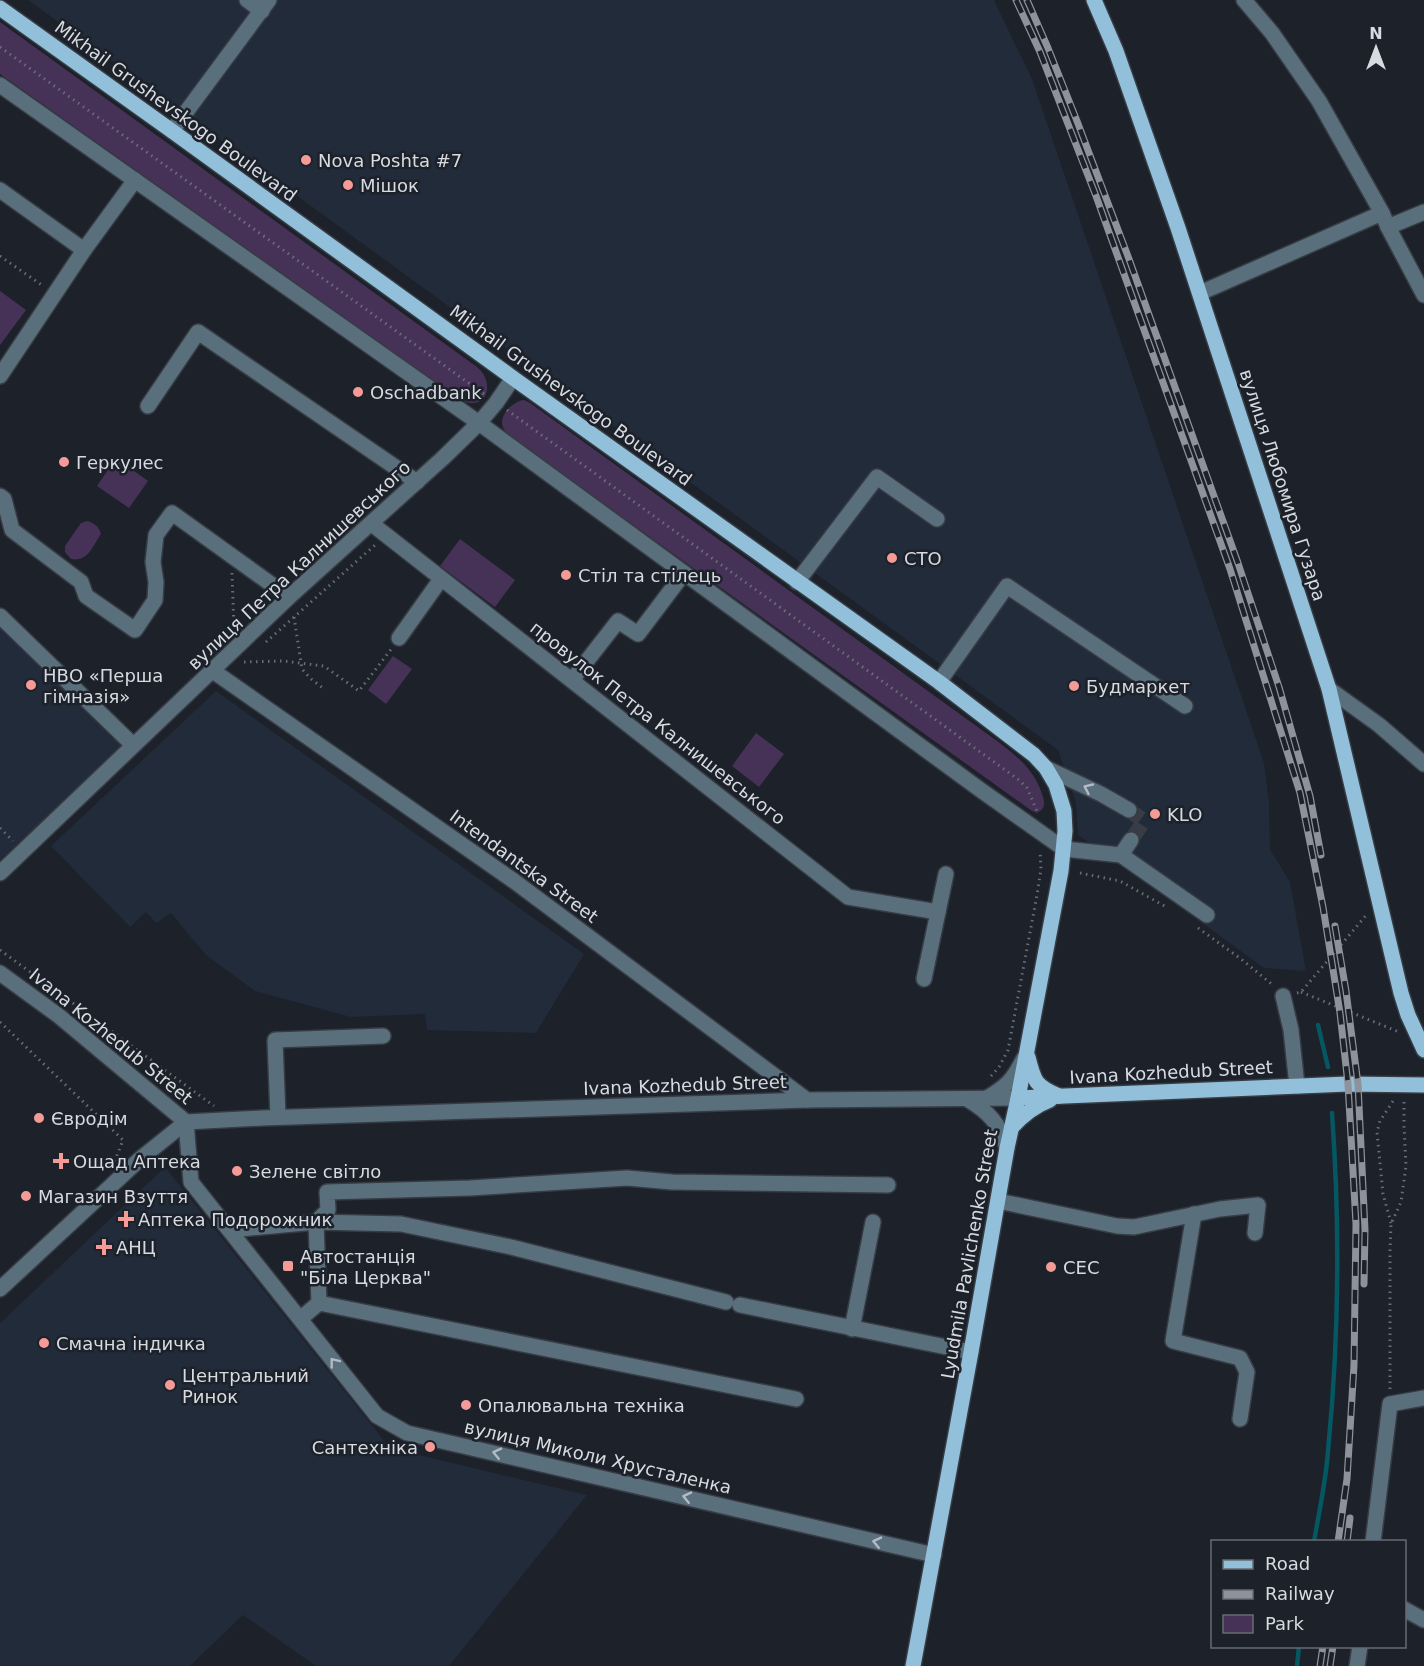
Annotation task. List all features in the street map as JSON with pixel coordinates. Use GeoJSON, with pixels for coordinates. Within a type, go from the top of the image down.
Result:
{"type":"FeatureCollection","features":[{"type":"Feature","properties":{"kind":"main road","name":"вулиця Любомира Гузара"},"geometry":{"type":"LineString","coordinates":[[1094,0],[1116,51],[1200,293],[1329,689],[1401,993],[1421,1043]]}},
{"type":"Feature","properties":{"kind":"main road","name":"Mikhail Grushevskogo Boulevard"},"geometry":{"type":"LineString","coordinates":[[0,8],[939,682],[1020,743],[1046,768],[1056,785],[1064,811],[1064,849]]}},
{"type":"Feature","properties":{"kind":"main road","name":"Lyudmila Pavlichenko Street"},"geometry":{"type":"LineString","coordinates":[[913,1666],[1006,1148],[1027,1053],[1064,849]]}},
{"type":"Feature","properties":{"kind":"main road"},"geometry":{"type":"LineString","coordinates":[[1027,1053],[1033,1077],[1043,1090],[1059,1096]]}},
{"type":"Feature","properties":{"kind":"main road","name":"Ivana Kozhedub Street"},"geometry":{"type":"LineString","coordinates":[[1018,1098],[1297,1086],[1424,1084]]}},
{"type":"Feature","properties":{"kind":"main road"},"geometry":{"type":"LineString","coordinates":[[1011,1128],[1025,1113],[1040,1103],[1059,1096]]}},
{"type":"Feature","properties":{"kind":"street"},"geometry":{"type":"LineString","coordinates":[[172,130],[266,5],[247,0]]}},
{"type":"Feature","properties":{"kind":"street"},"geometry":{"type":"LineString","coordinates":[[1244,0],[1272,33],[1319,101],[1424,295]]}},
{"type":"Feature","properties":{"kind":"street"},"geometry":{"type":"LineString","coordinates":[[0,85],[479,423],[1064,849],[1121,855],[1207,915]]}},
{"type":"Feature","properties":{"kind":"street"},"geometry":{"type":"LineString","coordinates":[[0,376],[84,250],[135,180]]}},
{"type":"Feature","properties":{"kind":"street"},"geometry":{"type":"LineString","coordinates":[[0,190],[84,250]]}},
{"type":"Feature","properties":{"kind":"street"},"geometry":{"type":"LineString","coordinates":[[1200,293],[1385,220],[1424,212]]}},
{"type":"Feature","properties":{"kind":"street"},"geometry":{"type":"LineString","coordinates":[[148,406],[198,332],[417,482]]}},
{"type":"Feature","properties":{"kind":"street","name":"вулиця Петра Калнишевського"},"geometry":{"type":"LineString","coordinates":[[0,873],[290,597],[372,524],[479,423],[513,378]]}},
{"type":"Feature","properties":{"kind":"street"},"geometry":{"type":"LineString","coordinates":[[797,582],[877,477],[937,519]]}},
{"type":"Feature","properties":{"kind":"street"},"geometry":{"type":"LineString","coordinates":[[0,496],[4,499],[12,530],[81,582],[86,596],[135,630],[155,600],[156,582],[153,562],[156,535],[172,513],[290,597]]}},
{"type":"Feature","properties":{"kind":"street","name":"провулок Петра Калнишевського"},"geometry":{"type":"LineString","coordinates":[[372,524],[848,897],[939,912]]}},
{"type":"Feature","properties":{"kind":"street"},"geometry":{"type":"LineString","coordinates":[[572,680],[618,621],[638,634],[684,573]]}},
{"type":"Feature","properties":{"kind":"street"},"geometry":{"type":"LineString","coordinates":[[399,638],[441,579]]}},
{"type":"Feature","properties":{"kind":"street"},"geometry":{"type":"LineString","coordinates":[[939,682],[1007,586],[1185,706]]}},
{"type":"Feature","properties":{"kind":"street"},"geometry":{"type":"LineString","coordinates":[[0,616],[134,745]]}},
{"type":"Feature","properties":{"kind":"street","name":"Intendantska Street"},"geometry":{"type":"LineString","coordinates":[[213,670],[514,881],[807,1100]]}},
{"type":"Feature","properties":{"kind":"street"},"geometry":{"type":"LineString","coordinates":[[1329,689],[1379,725],[1424,764]]}},
{"type":"Feature","properties":{"kind":"street"},"geometry":{"type":"LineString","coordinates":[[1046,768],[1130,810]]}},
{"type":"Feature","properties":{"kind":"street"},"geometry":{"type":"LineString","coordinates":[[1121,855],[1131,840]]}},
{"type":"Feature","properties":{"kind":"street"},"geometry":{"type":"LineString","coordinates":[[924,979],[946,874]]}},
{"type":"Feature","properties":{"kind":"street","name":"Ivana Kozhedub Street"},"geometry":{"type":"LineString","coordinates":[[0,973],[59,1016],[186,1122],[807,1100],[1018,1098]]}},
{"type":"Feature","properties":{"kind":"street"},"geometry":{"type":"LineString","coordinates":[[1283,996],[1292,1030],[1297,1086]]}},
{"type":"Feature","properties":{"kind":"street"},"geometry":{"type":"LineString","coordinates":[[278,1117],[274,1040],[383,1036]]}},
{"type":"Feature","properties":{"kind":"street"},"geometry":{"type":"LineString","coordinates":[[987,1098],[1004,1088],[1015,1076],[1027,1053]]}},
{"type":"Feature","properties":{"kind":"street"},"geometry":{"type":"LineString","coordinates":[[967,1099],[980,1106],[993,1118],[1001,1130],[1006,1148]]}},
{"type":"Feature","properties":{"kind":"street"},"geometry":{"type":"LineString","coordinates":[[0,1289],[140,1159],[186,1122]]}},
{"type":"Feature","properties":{"kind":"street","name":"вулиця Миколи Хрусталенка"},"geometry":{"type":"LineString","coordinates":[[186,1122],[191,1182],[377,1416],[407,1432],[934,1555]]}},
{"type":"Feature","properties":{"kind":"street"},"geometry":{"type":"LineString","coordinates":[[319,1303],[316,1222],[328,1210],[327,1192],[470,1188],[627,1178],[672,1182],[888,1185]]}},
{"type":"Feature","properties":{"kind":"street"},"geometry":{"type":"LineString","coordinates":[[998,1202],[1117,1226],[1134,1227],[1220,1209],[1258,1205],[1255,1233]]}},
{"type":"Feature","properties":{"kind":"street"},"geometry":{"type":"LineString","coordinates":[[1194,1214],[1173,1341],[1240,1358],[1247,1372],[1240,1419]]}},
{"type":"Feature","properties":{"kind":"street"},"geometry":{"type":"LineString","coordinates":[[230,1230],[316,1222],[401,1224],[511,1247],[733,1304],[971,1352]]}},
{"type":"Feature","properties":{"kind":"street"},"geometry":{"type":"LineString","coordinates":[[852,1329],[873,1222]]}},
{"type":"Feature","properties":{"kind":"street"},"geometry":{"type":"LineString","coordinates":[[300,1319],[319,1303]]}},
{"type":"Feature","properties":{"kind":"street"},"geometry":{"type":"LineString","coordinates":[[319,1303],[796,1399]]}},
{"type":"Feature","properties":{"kind":"street"},"geometry":{"type":"LineString","coordinates":[[1372,1540],[1390,1404],[1424,1398]]}},
{"type":"Feature","properties":{"kind":"street"},"geometry":{"type":"LineString","coordinates":[[1406,1610],[1424,1620]]}},
{"type":"Feature","properties":{"kind":"street"},"geometry":{"type":"LineString","coordinates":[[1357,1666],[1359,1648]]}},
{"type":"Feature","properties":{"kind":"path"},"geometry":{"type":"LineString","coordinates":[[0,47],[1019,780],[1027,789],[1037,813],[1041,869],[1008,1050],[999,1067],[988,1079]]}},
{"type":"Feature","properties":{"kind":"path"},"geometry":{"type":"LineString","coordinates":[[0,256],[54,294]]}},
{"type":"Feature","properties":{"kind":"path"},"geometry":{"type":"LineString","coordinates":[[232,556],[234,636]]}},
{"type":"Feature","properties":{"kind":"path"},"geometry":{"type":"LineString","coordinates":[[294,617],[302,669],[324,689]]}},
{"type":"Feature","properties":{"kind":"path"},"geometry":{"type":"LineString","coordinates":[[243,662],[283,661],[324,666],[359,691],[399,638]]}},
{"type":"Feature","properties":{"kind":"path"},"geometry":{"type":"LineString","coordinates":[[1080,873],[1120,881],[1174,911]]}},
{"type":"Feature","properties":{"kind":"path"},"geometry":{"type":"LineString","coordinates":[[1301,992],[1379,901]]}},
{"type":"Feature","properties":{"kind":"path"},"geometry":{"type":"LineString","coordinates":[[1193,925],[1272,983],[1283,996],[1301,992],[1421,1043]]}},
{"type":"Feature","properties":{"kind":"path"},"geometry":{"type":"LineString","coordinates":[[0,950],[216,1107]]}},
{"type":"Feature","properties":{"kind":"path"},"geometry":{"type":"LineString","coordinates":[[0,1022],[123,1140],[114,1164]]}},
{"type":"Feature","properties":{"kind":"path"},"geometry":{"type":"LineString","coordinates":[[1391,1224],[1401,1202],[1406,1166],[1405,1084]]}},
{"type":"Feature","properties":{"kind":"path"},"geometry":{"type":"LineString","coordinates":[[1390,1404],[1391,1224],[1383,1194],[1377,1132],[1380,1121],[1405,1084]]}},
{"type":"Feature","properties":{"kind":"shaded area"},"geometry":{"type":"Polygon","coordinates":[[[28,0],[994,0],[1032,79],[1264,763],[1269,803],[1270,849],[1290,882],[1306,971],[1264,968],[1078,835],[1076,803],[1058,750],[28,0]]]}},
{"type":"Feature","properties":{"kind":"shaded area","name":"НВО «Перша гімназія»"},"geometry":{"type":"Polygon","coordinates":[[[0,624],[123,746],[0,860],[0,624]]]}},
{"type":"Feature","properties":{"kind":"shaded area"},"geometry":{"type":"Polygon","coordinates":[[[216,691],[584,954],[536,1033],[427,1030],[425,1014],[351,1017],[255,991],[206,955],[171,913],[156,923],[146,912],[130,927],[51,846],[216,691]]]}},
{"type":"Feature","properties":{"kind":"shaded area","name":"Центральний Ринок"},"geometry":{"type":"Polygon","coordinates":[[[165,1167],[390,1448],[587,1495],[449,1666],[316,1666],[243,1615],[190,1666],[0,1666],[0,1323],[165,1167]]]}},
{"type":"Feature","properties":{"kind":"green space"},"geometry":{"type":"Polygon","coordinates":[[[0,22],[477,367],[486,381],[485,395],[475,403],[457,398],[0,74],[0,22]]]}},
{"type":"Feature","properties":{"kind":"green space"},"geometry":{"type":"Polygon","coordinates":[[[0,291],[26,310],[0,345],[0,291]]]}},
{"type":"Feature","properties":{"kind":"green space"},"geometry":{"type":"Polygon","coordinates":[[[524,400],[1005,747],[1025,765],[1040,787],[1044,800],[1042,810],[1037,813],[1032,811],[509,436],[502,425],[504,415],[513,405],[524,400]]]}},
{"type":"Feature","properties":{"kind":"green space"},"geometry":{"type":"Polygon","coordinates":[[[116,458],[148,481],[129,508],[97,486],[116,458]]]}},
{"type":"Feature","properties":{"kind":"green space"},"geometry":{"type":"Polygon","coordinates":[[[87,521],[96,526],[101,534],[86,556],[71,559],[65,552],[65,546],[81,523],[87,521]]]}},
{"type":"Feature","properties":{"kind":"green space"},"geometry":{"type":"Polygon","coordinates":[[[460,539],[515,580],[495,607],[440,566],[460,539]]]}},
{"type":"Feature","properties":{"kind":"green space"},"geometry":{"type":"Polygon","coordinates":[[[393,656],[412,669],[386,704],[368,690],[393,656]]]}},
{"type":"Feature","properties":{"kind":"green space"},"geometry":{"type":"Polygon","coordinates":[[[756,733],[784,754],[759,787],[732,766],[756,733]]]}},
{"type":"Feature","properties":{"kind":"waterway"},"geometry":{"type":"LineString","coordinates":[[1318,1025],[1328,1067]]}},
{"type":"Feature","properties":{"kind":"waterway"},"geometry":{"type":"LineString","coordinates":[[1314,1540],[1327,1462],[1336,1324],[1337,1240],[1332,1113]]}},
{"type":"Feature","properties":{"kind":"waterway"},"geometry":{"type":"LineString","coordinates":[[1297,1666],[1299,1648]]}},
{"type":"Feature","properties":{"kind":"tunnel"},"geometry":{"type":"LineString","coordinates":[[1129,810],[1144,821],[1131,840]]}},
{"type":"Feature","properties":{"kind":"railway"},"geometry":{"type":"LineString","coordinates":[[1016,0],[1040,52],[1096,196],[1230,569],[1300,793],[1323,907],[1340,1013],[1348,1084],[1356,1224],[1354,1365],[1347,1479],[1338,1540]]}},
{"type":"Feature","properties":{"kind":"railway"},"geometry":{"type":"LineString","coordinates":[[1027,0],[1077,121],[1129,259],[1238,563],[1279,687],[1310,796],[1321,855]]}},
{"type":"Feature","properties":{"kind":"railway"},"geometry":{"type":"LineString","coordinates":[[1335,926],[1358,1084],[1365,1230],[1364,1284]]}},
{"type":"Feature","properties":{"kind":"railway"},"geometry":{"type":"LineString","coordinates":[[1347,1540],[1350,1518]]}},
{"type":"Feature","properties":{"kind":"railway"},"geometry":{"type":"LineString","coordinates":[[1320,1666],[1323,1648]]}},
{"type":"Feature","properties":{"kind":"railway"},"geometry":{"type":"LineString","coordinates":[[1330,1666],[1333,1648]]}},
{"type":"Feature","properties":{"kind":"place","name":"Nova Poshta #7"},"geometry":{"type":"Point","coordinates":[306,160]}},
{"type":"Feature","properties":{"kind":"place","name":"Мішок"},"geometry":{"type":"Point","coordinates":[348,185]}},
{"type":"Feature","properties":{"kind":"place","name":"Oschadbank"},"geometry":{"type":"Point","coordinates":[358,392]}},
{"type":"Feature","properties":{"kind":"place","name":"Геркулес"},"geometry":{"type":"Point","coordinates":[64,462]}},
{"type":"Feature","properties":{"kind":"place","name":"СТО"},"geometry":{"type":"Point","coordinates":[892,558]}},
{"type":"Feature","properties":{"kind":"place","name":"Стіл та стілець"},"geometry":{"type":"Point","coordinates":[566,575]}},
{"type":"Feature","properties":{"kind":"place","name":"НВО «Перша гімназія»"},"geometry":{"type":"Point","coordinates":[31,685]}},
{"type":"Feature","properties":{"kind":"place","name":"Будмаркет"},"geometry":{"type":"Point","coordinates":[1074,686]}},
{"type":"Feature","properties":{"kind":"place","name":"KLO"},"geometry":{"type":"Point","coordinates":[1155,814]}},
{"type":"Feature","properties":{"kind":"place","name":"Євродім"},"geometry":{"type":"Point","coordinates":[39,1118]}},
{"type":"Feature","properties":{"kind":"place","name":"Ощад Аптека"},"geometry":{"type":"Point","coordinates":[61,1161]}},
{"type":"Feature","properties":{"kind":"place","name":"Зелене світло"},"geometry":{"type":"Point","coordinates":[237,1171]}},
{"type":"Feature","properties":{"kind":"place","name":"Магазин Взуття"},"geometry":{"type":"Point","coordinates":[26,1196]}},
{"type":"Feature","properties":{"kind":"place","name":"Аптека Подорожник"},"geometry":{"type":"Point","coordinates":[126,1219]}},
{"type":"Feature","properties":{"kind":"place","name":"АНЦ"},"geometry":{"type":"Point","coordinates":[104,1247]}},
{"type":"Feature","properties":{"kind":"place","name":"Автостанція \"Біла Церква\""},"geometry":{"type":"Point","coordinates":[288,1266]}},
{"type":"Feature","properties":{"kind":"place","name":"СЕС"},"geometry":{"type":"Point","coordinates":[1051,1267]}},
{"type":"Feature","properties":{"kind":"place","name":"Смачна індичка"},"geometry":{"type":"Point","coordinates":[44,1343]}},
{"type":"Feature","properties":{"kind":"place","name":"Центральний Ринок"},"geometry":{"type":"Point","coordinates":[170,1385]}},
{"type":"Feature","properties":{"kind":"place","name":"Опалювальна техніка"},"geometry":{"type":"Point","coordinates":[466,1405]}},
{"type":"Feature","properties":{"kind":"place","name":"Сантехніка"},"geometry":{"type":"Point","coordinates":[430,1447]}}]}
